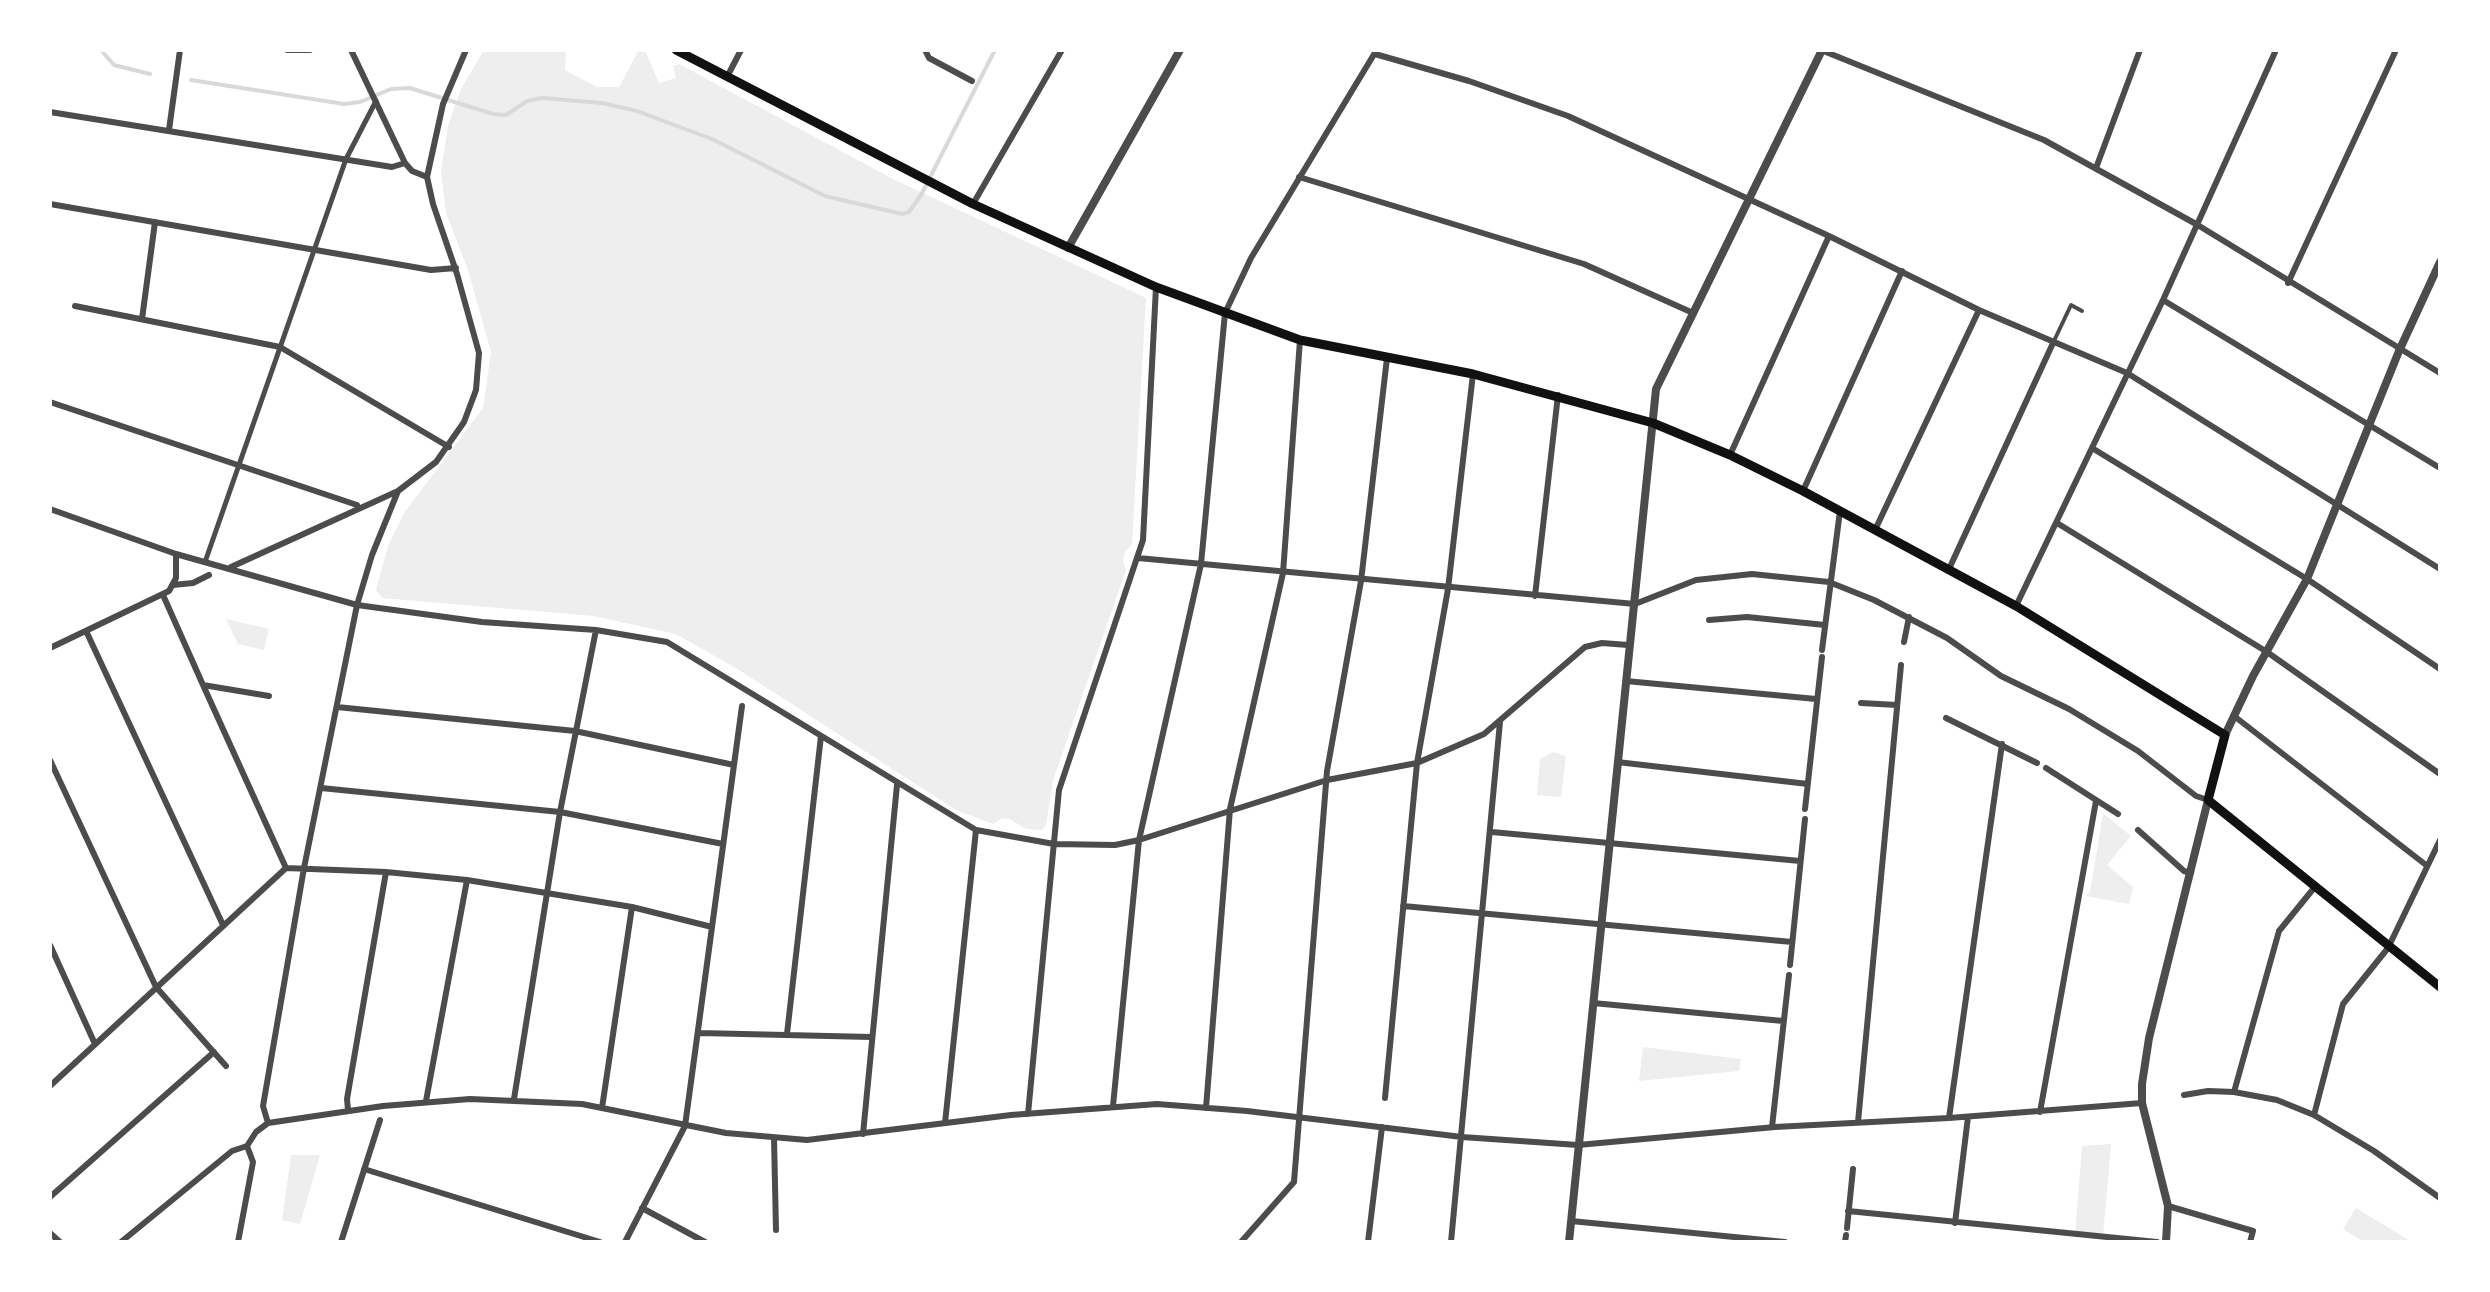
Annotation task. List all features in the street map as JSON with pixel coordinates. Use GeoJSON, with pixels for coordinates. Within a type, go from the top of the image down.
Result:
{"type":"FeatureCollection","features":[{"type":"Feature","properties":{"kind":"main road"},"geometry":{"type":"LineString","coordinates":[[676,50],[972,204],[1156,287],[1300,340],[1473,374],[1653,423],[1803,490],[2016,606],[2225,735],[2208,800],[2440,988]]}},
{"type":"Feature","properties":{"kind":"street"},"geometry":{"type":"LineString","coordinates":[[168,130],[180,50]]}},
{"type":"Feature","properties":{"kind":"street"},"geometry":{"type":"LineString","coordinates":[[288,50],[310,50]]}},
{"type":"Feature","properties":{"kind":"street"},"geometry":{"type":"LineString","coordinates":[[351,50],[405,163],[412,171],[428,177]]}},
{"type":"Feature","properties":{"kind":"street"},"geometry":{"type":"LineString","coordinates":[[230,568],[417,478],[448,446],[470,408],[478,368],[475,332],[432,204],[428,177],[443,104],[466,50]]}},
{"type":"Feature","properties":{"kind":"street"},"geometry":{"type":"LineString","coordinates":[[726,77],[741,50]]}},
{"type":"Feature","properties":{"kind":"street"},"geometry":{"type":"LineString","coordinates":[[924,50],[930,58],[972,81]]}},
{"type":"Feature","properties":{"kind":"street"},"geometry":{"type":"LineString","coordinates":[[972,204],[1062,50]]}},
{"type":"Feature","properties":{"kind":"street"},"geometry":{"type":"LineString","coordinates":[[1068,248],[1180,50]]}},
{"type":"Feature","properties":{"kind":"street"},"geometry":{"type":"LineString","coordinates":[[1569,1242],[1656,389],[1822,50],[2006,123],[2096,168],[2196,224],[2440,373]]}},
{"type":"Feature","properties":{"kind":"street"},"geometry":{"type":"LineString","coordinates":[[2096,168],[2140,50]]}},
{"type":"Feature","properties":{"kind":"street"},"geometry":{"type":"LineString","coordinates":[[2016,606],[2276,50]]}},
{"type":"Feature","properties":{"kind":"street"},"geometry":{"type":"LineString","coordinates":[[2288,283],[2396,50]]}},
{"type":"Feature","properties":{"kind":"street"},"geometry":{"type":"LineString","coordinates":[[1113,1106],[1139,840],[1201,564],[1225,313],[1251,258],[1376,52],[1568,116],[1980,310],[2127,374],[2440,569]]}},
{"type":"Feature","properties":{"kind":"street"},"geometry":{"type":"LineString","coordinates":[[206,562],[346,159],[376,101]]}},
{"type":"Feature","properties":{"kind":"street"},"geometry":{"type":"LineString","coordinates":[[50,112],[396,167],[405,163]]}},
{"type":"Feature","properties":{"kind":"street"},"geometry":{"type":"LineString","coordinates":[[1299,177],[1584,264],[1693,313]]}},
{"type":"Feature","properties":{"kind":"street"},"geometry":{"type":"LineString","coordinates":[[50,204],[431,270],[456,268]]}},
{"type":"Feature","properties":{"kind":"street"},"geometry":{"type":"LineString","coordinates":[[142,319],[155,222]]}},
{"type":"Feature","properties":{"kind":"street"},"geometry":{"type":"LineString","coordinates":[[1730,455],[1829,236]]}},
{"type":"Feature","properties":{"kind":"street"},"geometry":{"type":"LineString","coordinates":[[2225,735],[2306,578],[2399,351],[2436,282],[2440,262]]}},
{"type":"Feature","properties":{"kind":"street"},"geometry":{"type":"LineString","coordinates":[[1803,490],[1902,271]]}},
{"type":"Feature","properties":{"kind":"street"},"geometry":{"type":"LineString","coordinates":[[1028,1114],[1059,790],[1144,540],[1156,287]]}},
{"type":"Feature","properties":{"kind":"street"},"geometry":{"type":"LineString","coordinates":[[2162,300],[2440,468]]}},
{"type":"Feature","properties":{"kind":"street"},"geometry":{"type":"LineString","coordinates":[[75,306],[280,347],[448,446]]}},
{"type":"Feature","properties":{"kind":"street"},"geometry":{"type":"LineString","coordinates":[[1875,530],[1980,310]]}},
{"type":"Feature","properties":{"kind":"street"},"geometry":{"type":"LineString","coordinates":[[1206,1108],[1230,809],[1283,573],[1300,340]]}},
{"type":"Feature","properties":{"kind":"street"},"geometry":{"type":"LineString","coordinates":[[1949,569],[2053,343]]}},
{"type":"Feature","properties":{"kind":"street"},"geometry":{"type":"LineString","coordinates":[[1241,1242],[1294,1182],[1328,780],[1361,581],[1387,358]]}},
{"type":"Feature","properties":{"kind":"street"},"geometry":{"type":"LineString","coordinates":[[1385,1098],[1417,763],[1448,589],[1473,374]]}},
{"type":"Feature","properties":{"kind":"street"},"geometry":{"type":"LineString","coordinates":[[1535,596],[1558,395]]}},
{"type":"Feature","properties":{"kind":"street"},"geometry":{"type":"LineString","coordinates":[[50,402],[359,506]]}},
{"type":"Feature","properties":{"kind":"street"},"geometry":{"type":"LineString","coordinates":[[2092,448],[2306,578],[2440,669]]}},
{"type":"Feature","properties":{"kind":"street"},"geometry":{"type":"LineString","coordinates":[[268,1123],[263,1106],[304,868],[357,606],[398,490]]}},
{"type":"Feature","properties":{"kind":"street"},"geometry":{"type":"LineString","coordinates":[[50,509],[176,554],[357,606],[482,622],[596,630],[667,642],[976,830],[1054,844],[1115,845],[1139,840],[1328,780],[1417,763],[1484,734],[1585,647],[1602,643],[1628,646]]}},
{"type":"Feature","properties":{"kind":"street"},"geometry":{"type":"LineString","coordinates":[[1790,964],[1816,699],[1840,511]]}},
{"type":"Feature","properties":{"kind":"street"},"geometry":{"type":"LineString","coordinates":[[2058,523],[2267,652],[2440,774]]}},
{"type":"Feature","properties":{"kind":"street"},"geometry":{"type":"LineString","coordinates":[[50,648],[164,595],[173,585],[176,554]]}},
{"type":"Feature","properties":{"kind":"street"},"geometry":{"type":"LineString","coordinates":[[1138,558],[1635,604],[1696,580],[1752,574],[1829,582],[1908,617],[2001,676],[2069,708],[2138,752],[2196,796],[2208,800],[2149,1038],[2142,1103],[2168,1206],[2166,1242]]}},
{"type":"Feature","properties":{"kind":"street"},"geometry":{"type":"LineString","coordinates":[[173,585],[210,575]]}},
{"type":"Feature","properties":{"kind":"street"},"geometry":{"type":"LineString","coordinates":[[164,595],[286,868]]}},
{"type":"Feature","properties":{"kind":"street"},"geometry":{"type":"LineString","coordinates":[[1904,642],[1908,617]]}},
{"type":"Feature","properties":{"kind":"street"},"geometry":{"type":"LineString","coordinates":[[1708,620],[1746,618],[1825,625]]}},
{"type":"Feature","properties":{"kind":"street"},"geometry":{"type":"LineString","coordinates":[[514,1099],[546,892],[596,630]]}},
{"type":"Feature","properties":{"kind":"street"},"geometry":{"type":"LineString","coordinates":[[87,632],[223,925]]}},
{"type":"Feature","properties":{"kind":"street"},"geometry":{"type":"LineString","coordinates":[[1858,1122],[1901,665]]}},
{"type":"Feature","properties":{"kind":"street"},"geometry":{"type":"LineString","coordinates":[[1626,681],[1816,699]]}},
{"type":"Feature","properties":{"kind":"street"},"geometry":{"type":"LineString","coordinates":[[203,685],[269,696]]}},
{"type":"Feature","properties":{"kind":"street"},"geometry":{"type":"LineString","coordinates":[[625,1242],[686,1126],[745,689]]}},
{"type":"Feature","properties":{"kind":"street"},"geometry":{"type":"LineString","coordinates":[[1861,702],[1897,705]]}},
{"type":"Feature","properties":{"kind":"street"},"geometry":{"type":"LineString","coordinates":[[337,707],[575,730],[734,765]]}},
{"type":"Feature","properties":{"kind":"street"},"geometry":{"type":"LineString","coordinates":[[2233,716],[2426,865]]}},
{"type":"Feature","properties":{"kind":"street"},"geometry":{"type":"LineString","coordinates":[[1946,718],[2037,763]]}},
{"type":"Feature","properties":{"kind":"street"},"geometry":{"type":"LineString","coordinates":[[1451,1242],[1500,721]]}},
{"type":"Feature","properties":{"kind":"street"},"geometry":{"type":"LineString","coordinates":[[787,1034],[821,736]]}},
{"type":"Feature","properties":{"kind":"street"},"geometry":{"type":"LineString","coordinates":[[1949,1118],[2002,744]]}},
{"type":"Feature","properties":{"kind":"street"},"geometry":{"type":"LineString","coordinates":[[50,760],[156,987],[226,1066]]}},
{"type":"Feature","properties":{"kind":"street"},"geometry":{"type":"LineString","coordinates":[[1617,762],[1808,784]]}},
{"type":"Feature","properties":{"kind":"street"},"geometry":{"type":"LineString","coordinates":[[2046,768],[2118,814]]}},
{"type":"Feature","properties":{"kind":"street"},"geometry":{"type":"LineString","coordinates":[[862,1134],[897,785]]}},
{"type":"Feature","properties":{"kind":"street"},"geometry":{"type":"LineString","coordinates":[[321,788],[560,812],[723,844]]}},
{"type":"Feature","properties":{"kind":"street"},"geometry":{"type":"LineString","coordinates":[[2040,1112],[2096,800]]}},
{"type":"Feature","properties":{"kind":"street"},"geometry":{"type":"LineString","coordinates":[[945,1124],[976,830]]}},
{"type":"Feature","properties":{"kind":"street"},"geometry":{"type":"LineString","coordinates":[[2138,830],[2192,874]]}},
{"type":"Feature","properties":{"kind":"street"},"geometry":{"type":"LineString","coordinates":[[1492,832],[1800,861]]}},
{"type":"Feature","properties":{"kind":"street"},"geometry":{"type":"LineString","coordinates":[[2314,1114],[2343,1004],[2388,948],[2440,840]]}},
{"type":"Feature","properties":{"kind":"street"},"geometry":{"type":"LineString","coordinates":[[50,1086],[286,868],[467,880],[632,907],[712,927]]}},
{"type":"Feature","properties":{"kind":"street"},"geometry":{"type":"LineString","coordinates":[[348,1110],[386,872]]}},
{"type":"Feature","properties":{"kind":"street"},"geometry":{"type":"LineString","coordinates":[[426,1101],[467,880]]}},
{"type":"Feature","properties":{"kind":"street"},"geometry":{"type":"LineString","coordinates":[[2234,1092],[2279,931],[2314,888]]}},
{"type":"Feature","properties":{"kind":"street"},"geometry":{"type":"LineString","coordinates":[[1404,906],[1792,942]]}},
{"type":"Feature","properties":{"kind":"street"},"geometry":{"type":"LineString","coordinates":[[602,1108],[632,907]]}},
{"type":"Feature","properties":{"kind":"street"},"geometry":{"type":"LineString","coordinates":[[50,945],[95,1044]]}},
{"type":"Feature","properties":{"kind":"street"},"geometry":{"type":"LineString","coordinates":[[1772,1128],[1790,975]]}},
{"type":"Feature","properties":{"kind":"street"},"geometry":{"type":"LineString","coordinates":[[1593,1003],[1783,1021]]}},
{"type":"Feature","properties":{"kind":"street"},"geometry":{"type":"LineString","coordinates":[[700,1032],[871,1037]]}},
{"type":"Feature","properties":{"kind":"street"},"geometry":{"type":"LineString","coordinates":[[50,1197],[214,1052]]}},
{"type":"Feature","properties":{"kind":"street"},"geometry":{"type":"LineString","coordinates":[[2184,1095],[2234,1092],[2276,1100],[2314,1114],[2374,1150],[2440,1198]]}},
{"type":"Feature","properties":{"kind":"street"},"geometry":{"type":"LineString","coordinates":[[121,1242],[232,1151],[246,1146],[268,1123],[426,1101],[514,1099],[602,1108],[686,1126],[808,1140],[1028,1114],[1158,1104],[1462,1138],[1578,1145],[2142,1103]]}},
{"type":"Feature","properties":{"kind":"street"},"geometry":{"type":"LineString","coordinates":[[1956,1223],[1968,1117]]}},
{"type":"Feature","properties":{"kind":"street"},"geometry":{"type":"LineString","coordinates":[[341,1242],[380,1120]]}},
{"type":"Feature","properties":{"kind":"street"},"geometry":{"type":"LineString","coordinates":[[1368,1242],[1382,1127]]}},
{"type":"Feature","properties":{"kind":"street"},"geometry":{"type":"LineString","coordinates":[[774,1138],[776,1230]]}},
{"type":"Feature","properties":{"kind":"street"},"geometry":{"type":"LineString","coordinates":[[238,1242],[254,1162],[246,1146]]}},
{"type":"Feature","properties":{"kind":"street"},"geometry":{"type":"LineString","coordinates":[[1846,1235],[1853,1168]]}},
{"type":"Feature","properties":{"kind":"street"},"geometry":{"type":"LineString","coordinates":[[364,1169],[600,1242]]}},
{"type":"Feature","properties":{"kind":"street"},"geometry":{"type":"LineString","coordinates":[[2168,1206],[2253,1232],[2250,1242]]}},
{"type":"Feature","properties":{"kind":"street"},"geometry":{"type":"LineString","coordinates":[[642,1208],[705,1242]]}},
{"type":"Feature","properties":{"kind":"street"},"geometry":{"type":"LineString","coordinates":[[1848,1212],[2157,1242]]}},
{"type":"Feature","properties":{"kind":"street"},"geometry":{"type":"LineString","coordinates":[[1571,1222],[1786,1242]]}},
{"type":"Feature","properties":{"kind":"street"},"geometry":{"type":"LineString","coordinates":[[50,1233],[60,1242]]}},
{"type":"Feature","properties":{"kind":"lane"},"geometry":{"type":"LineString","coordinates":[[2053,343],[2071,306],[2082,311]]}},
{"type":"Feature","properties":{"kind":"shaded area"},"geometry":{"type":"Polygon","coordinates":[[[484,50],[566,50],[565,70],[597,87],[619,87],[639,50],[645,50],[659,83],[676,78],[673,66],[679,64],[893,179],[1146,298],[1132,544],[1125,552],[1126,570],[1053,780],[1046,826],[1042,830],[1026,829],[1003,818],[993,824],[956,810],[739,670],[676,634],[593,616],[382,598],[376,590],[388,546],[404,513],[483,408],[491,352],[468,270],[446,213],[441,171],[448,126],[461,89],[484,50]]]}},
{"type":"Feature","properties":{"kind":"shaded area"},"geometry":{"type":"Polygon","coordinates":[[[226,619],[269,629],[264,650],[238,644],[226,619]]]}},
{"type":"Feature","properties":{"kind":"shaded area"},"geometry":{"type":"Polygon","coordinates":[[[1553,752],[1566,756],[1561,797],[1537,795],[1540,759],[1553,752]]]}},
{"type":"Feature","properties":{"kind":"shaded area"},"geometry":{"type":"Polygon","coordinates":[[[2103,813],[2131,836],[2107,865],[2133,887],[2129,904],[2085,896],[2090,892],[2103,813]]]}},
{"type":"Feature","properties":{"kind":"shaded area"},"geometry":{"type":"Polygon","coordinates":[[[1643,1047],[1741,1059],[1739,1071],[1639,1081],[1643,1047]]]}},
{"type":"Feature","properties":{"kind":"shaded area"},"geometry":{"type":"Polygon","coordinates":[[[2111,1144],[2103,1237],[2075,1236],[2082,1146],[2111,1144]]]}},
{"type":"Feature","properties":{"kind":"shaded area"},"geometry":{"type":"Polygon","coordinates":[[[291,1155],[320,1155],[300,1224],[282,1220],[291,1155]]]}},
{"type":"Feature","properties":{"kind":"shaded area"},"geometry":{"type":"Polygon","coordinates":[[[2356,1208],[2412,1242],[2364,1242],[2343,1229],[2356,1208]]]}},
{"type":"Feature","properties":{"kind":"waterway"},"geometry":{"type":"LineString","coordinates":[[101,50],[114,65],[150,74]]}},
{"type":"Feature","properties":{"kind":"waterway"},"geometry":{"type":"LineString","coordinates":[[191,80],[344,104],[391,89],[410,88],[506,115],[527,101],[542,98],[602,103],[637,111],[712,139],[825,196],[902,214],[909,212],[921,195],[995,50]]}}]}
